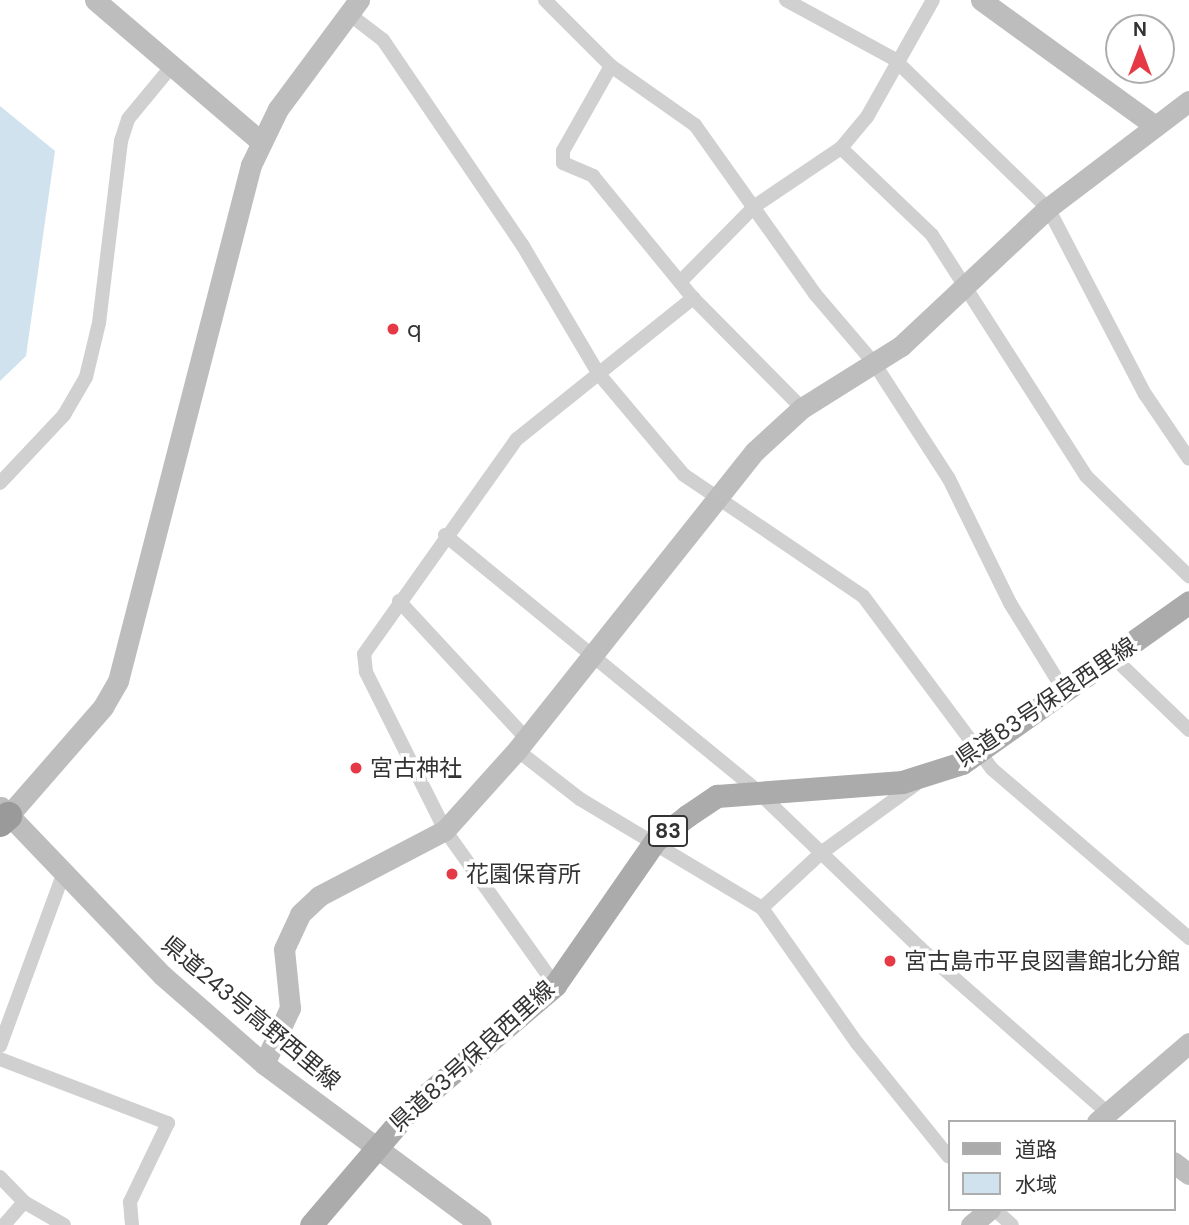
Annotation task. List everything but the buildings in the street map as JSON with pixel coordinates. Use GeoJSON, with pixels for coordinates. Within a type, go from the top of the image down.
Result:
{"type":"FeatureCollection","features":[{"type":"Feature","properties":{"kind":"main road","name":"県道83号保良西里線"},"geometry":{"type":"LineString","coordinates":[[310,1225],[374,1146],[443,1077],[555,985],[654,841],[717,796],[756,790],[902,782],[937,772],[978,753],[1066,694],[1189,602]]}},
{"type":"Feature","properties":{"kind":"street"},"geometry":{"type":"LineString","coordinates":[[95,0],[260,141]]}},
{"type":"Feature","properties":{"kind":"street"},"geometry":{"type":"LineString","coordinates":[[545,0],[611,66],[695,125],[815,294],[874,363],[949,479],[1010,603],[1066,694]]}},
{"type":"Feature","properties":{"kind":"street"},"geometry":{"type":"LineString","coordinates":[[786,0],[894,59],[1048,208],[1145,394],[1189,458]]}},
{"type":"Feature","properties":{"kind":"street"},"geometry":{"type":"LineString","coordinates":[[682,280],[755,206],[841,148],[867,117],[894,59],[933,0]]}},
{"type":"Feature","properties":{"kind":"street"},"geometry":{"type":"LineString","coordinates":[[981,0],[1156,126]]}},
{"type":"Feature","properties":{"kind":"street"},"geometry":{"type":"LineString","coordinates":[[3,815],[103,708],[118,681],[260,141],[354,7],[383,40],[523,246],[598,373],[684,475],[717,501],[863,596],[978,753],[1189,938]]}},
{"type":"Feature","properties":{"kind":"street"},"geometry":{"type":"LineString","coordinates":[[611,66],[563,151],[563,163],[593,176],[682,280],[694,298],[802,408]]}},
{"type":"Feature","properties":{"kind":"street"},"geometry":{"type":"LineString","coordinates":[[0,483],[64,415],[86,377],[99,323],[121,142],[128,119],[171,67]]}},
{"type":"Feature","properties":{"kind":"street"},"geometry":{"type":"LineString","coordinates":[[264,1064],[290,1008],[284,949],[300,914],[319,896],[445,830],[596,653],[755,451],[802,408],[874,363],[970,287],[1048,208],[1189,102]]}},
{"type":"Feature","properties":{"kind":"street"},"geometry":{"type":"LineString","coordinates":[[841,148],[932,235],[970,287],[1086,476],[1189,576]]}},
{"type":"Feature","properties":{"kind":"street"},"geometry":{"type":"LineString","coordinates":[[555,985],[445,830],[366,672],[364,654],[445,535],[517,439],[694,298]]}},
{"type":"Feature","properties":{"kind":"street"},"geometry":{"type":"LineString","coordinates":[[445,535],[596,653],[756,790],[1108,1119],[1186,1052]]}},
{"type":"Feature","properties":{"kind":"street"},"geometry":{"type":"LineString","coordinates":[[399,601],[521,743],[580,799],[762,908],[857,1042],[948,1156]]}},
{"type":"Feature","properties":{"kind":"street"},"geometry":{"type":"LineString","coordinates":[[1114,658],[1189,730]]}},
{"type":"Feature","properties":{"kind":"street"},"geometry":{"type":"LineString","coordinates":[[762,908],[821,853],[937,772]]}},
{"type":"Feature","properties":{"kind":"street","name":"県道243号高野西里線"},"geometry":{"type":"LineString","coordinates":[[3,815],[162,975],[264,1064],[481,1225]]}},
{"type":"Feature","properties":{"kind":"street"},"geometry":{"type":"LineString","coordinates":[[0,1045],[63,875]]}},
{"type":"Feature","properties":{"kind":"street"},"geometry":{"type":"LineString","coordinates":[[0,1059],[168,1123],[131,1202],[132,1225]]}},
{"type":"Feature","properties":{"kind":"street"},"geometry":{"type":"LineString","coordinates":[[0,1177],[24,1202],[64,1225]]}},
{"type":"Feature","properties":{"kind":"street"},"geometry":{"type":"LineString","coordinates":[[4,1225],[24,1202]]}},
{"type":"Feature","properties":{"kind":"street"},"geometry":{"type":"LineString","coordinates":[[971,1225],[989,1211]]}},
{"type":"Feature","properties":{"kind":"street"},"geometry":{"type":"LineString","coordinates":[[994,1211],[1012,1225]]}},
{"type":"Feature","properties":{"kind":"water"},"geometry":{"type":"Polygon","coordinates":[[[0,106],[55,151],[26,356],[0,381],[0,106]]]}},
{"type":"Feature","properties":{"kind":"place","name":"q"},"geometry":{"type":"Point","coordinates":[393,329]}},
{"type":"Feature","properties":{"kind":"place","name":"宮古神社"},"geometry":{"type":"Point","coordinates":[356,768]}},
{"type":"Feature","properties":{"kind":"place","name":"花園保育所"},"geometry":{"type":"Point","coordinates":[452,874]}},
{"type":"Feature","properties":{"kind":"place","name":"宮古島市平良図書館北分館"},"geometry":{"type":"Point","coordinates":[890,961]}}]}
